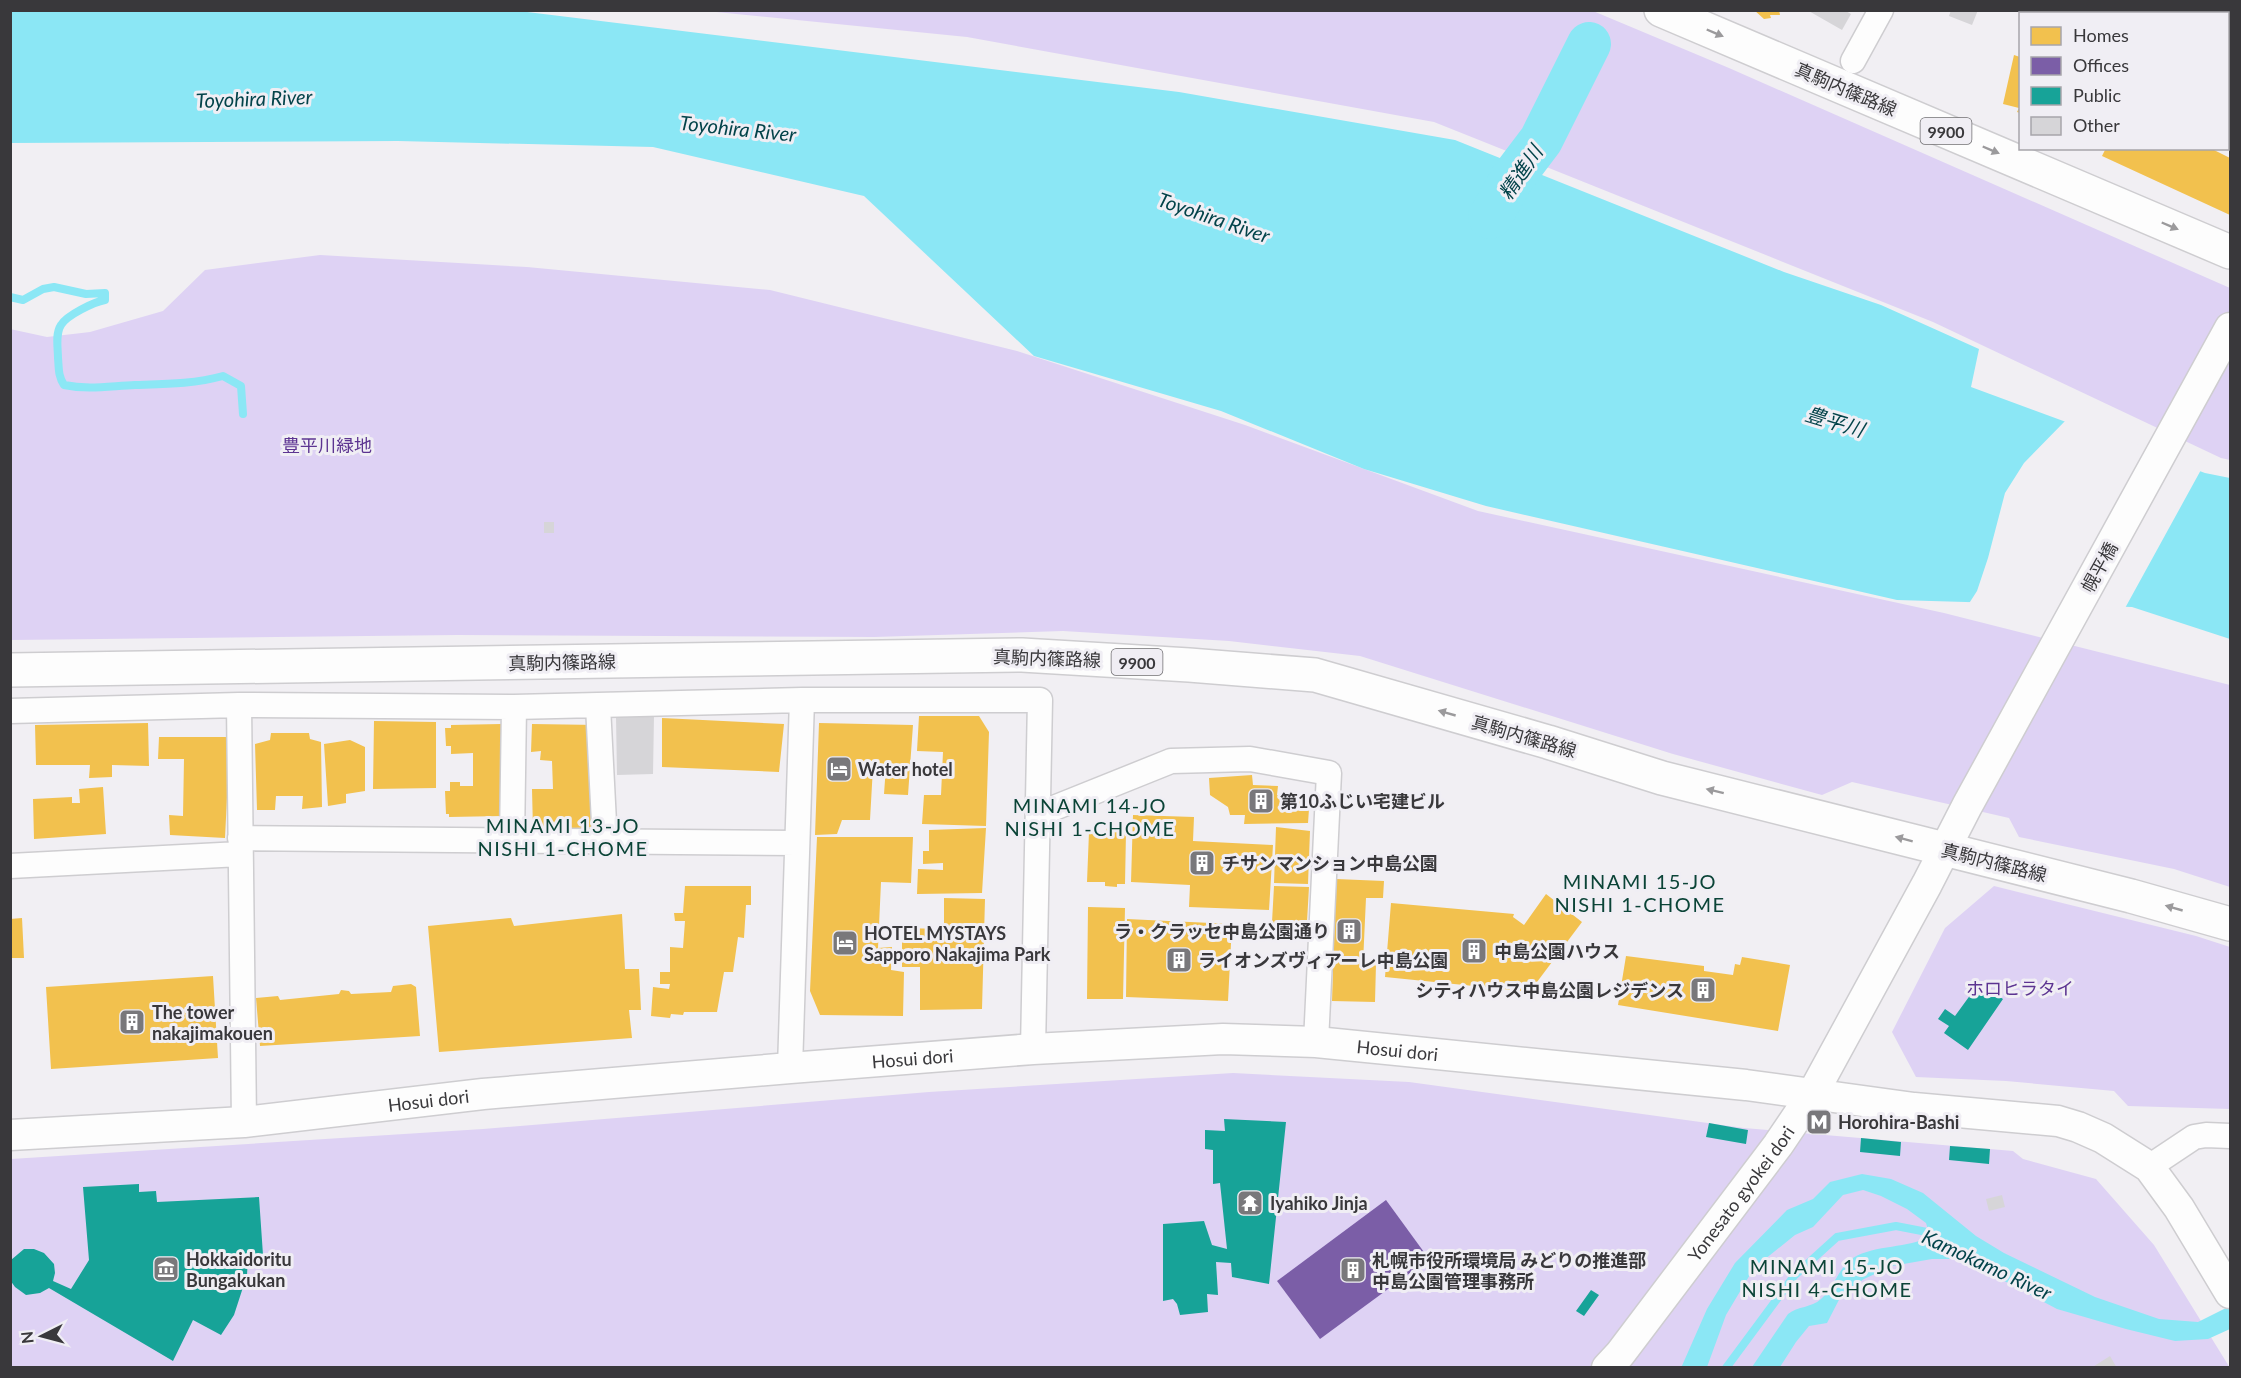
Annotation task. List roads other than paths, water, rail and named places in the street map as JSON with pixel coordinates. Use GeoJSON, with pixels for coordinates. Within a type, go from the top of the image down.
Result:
{"type":"FeatureCollection","features":[{"type":"Feature","properties":{"kind":"main road","name":"真駒内篠路線"},"geometry":{"type":"LineString","coordinates":[[1661,10],[2230,252]]}},
{"type":"Feature","properties":{"kind":"main road","name":"真駒内篠路線"},"geometry":{"type":"LineString","coordinates":[[10,670],[1022,655],[1315,675],[1548,742],[1662,778],[2131,896],[2230,924]]}},
{"type":"Feature","properties":{"kind":"street"},"geometry":{"type":"LineString","coordinates":[[1853,61],[1881,10]]}},
{"type":"Feature","properties":{"kind":"street","name":"幌平橋"},"geometry":{"type":"LineString","coordinates":[[1945,850],[2230,328]]}},
{"type":"Feature","properties":{"kind":"street"},"geometry":{"type":"LineString","coordinates":[[790,1068],[801,700]]}},
{"type":"Feature","properties":{"kind":"street"},"geometry":{"type":"LineString","coordinates":[[10,711],[238,705],[514,707],[801,700],[1040,700],[1033,1049]]}},
{"type":"Feature","properties":{"kind":"street"},"geometry":{"type":"LineString","coordinates":[[238,705],[244,1122]]}},
{"type":"Feature","properties":{"kind":"street"},"geometry":{"type":"LineString","coordinates":[[598,706],[605,842]]}},
{"type":"Feature","properties":{"kind":"street"},"geometry":{"type":"LineString","coordinates":[[512,841],[514,707]]}},
{"type":"Feature","properties":{"kind":"street"},"geometry":{"type":"LineString","coordinates":[[1039,814],[1171,761],[1250,759],[1329,773],[1316,1042]]}},
{"type":"Feature","properties":{"kind":"street"},"geometry":{"type":"LineString","coordinates":[[10,866],[240,846],[512,841],[797,843]]}},
{"type":"Feature","properties":{"kind":"street","name":"Yonesato gyokei dori"},"geometry":{"type":"LineString","coordinates":[[1607,1368],[1778,1145],[1813,1093],[1945,850]]}},
{"type":"Feature","properties":{"kind":"street","name":"Hosui dori"},"geometry":{"type":"LineString","coordinates":[[10,1136],[244,1122],[483,1094],[790,1068],[1033,1049],[1223,1039],[1316,1042],[1746,1085],[1914,1108],[2058,1121],[2103,1138],[2149,1167]]}},
{"type":"Feature","properties":{"kind":"street"},"geometry":{"type":"LineString","coordinates":[[2230,1136],[2194,1137],[2149,1167],[2179,1208],[2230,1293]]}},
{"type":"Feature","properties":{"kind":"water"},"geometry":{"type":"Polygon","coordinates":[[[10,11],[519,11],[1179,92],[1455,140],[1784,272],[1881,305],[1979,349],[1971,387],[2205,473],[2230,478],[2230,639],[2132,607],[1897,600],[1486,506],[1364,469],[1221,411],[1034,356],[864,196],[653,147],[398,141],[11,143],[10,11]]]}},
{"type":"Feature","properties":{"kind":"water"},"geometry":{"type":"Polygon","coordinates":[[[1862,1174],[1891,1179],[1923,1193],[1976,1236],[2004,1253],[2095,1297],[2159,1319],[2198,1322],[2230,1306],[2230,1329],[2208,1339],[2175,1341],[2057,1309],[1978,1267],[1954,1259],[1932,1259],[1892,1266],[1864,1279],[1842,1294],[1827,1323],[1809,1326],[1780,1367],[1752,1367],[1788,1314],[1821,1299],[1853,1258],[1872,1250],[1912,1243],[1930,1236],[1926,1223],[1907,1209],[1863,1190],[1843,1195],[1813,1227],[1795,1235],[1754,1268],[1726,1315],[1707,1367],[1681,1368],[1707,1309],[1735,1263],[1787,1210],[1813,1199],[1830,1182],[1862,1174]]]}},
{"type":"Feature","properties":{"kind":"waterway","name":"精進川"},"geometry":{"type":"LineString","coordinates":[[1490,217],[1513,177],[1541,140],[1589,44]]}},
{"type":"Feature","properties":{"kind":"waterway"},"geometry":{"type":"LineString","coordinates":[[10,297],[23,300],[43,289],[54,287],[86,294],[105,293],[105,300],[75,313],[64,321],[59,329],[57,341],[59,369],[64,385],[90,387],[168,384],[223,376],[241,386],[243,414]]}},
{"type":"Feature","properties":{"kind":"waterway","name":"Kamokamo River"},"geometry":{"type":"LineString","coordinates":[[1726,1368],[1794,1276],[1837,1237],[1896,1226],[1937,1236]]}},
{"type":"Feature","properties":{"kind":"place","name":"Water hotel"},"geometry":{"type":"Point","coordinates":[839,769]}},
{"type":"Feature","properties":{"kind":"place","name":"第10ふじい宅建ビル"},"geometry":{"type":"Point","coordinates":[1261,801]}},
{"type":"Feature","properties":{"kind":"place","name":"チサンマンション中島公園"},"geometry":{"type":"Point","coordinates":[1202,863]}},
{"type":"Feature","properties":{"kind":"place","name":"ラ・クラッセ中島公園通り"},"geometry":{"type":"Point","coordinates":[1349,931]}},
{"type":"Feature","properties":{"kind":"place","name":"HOTEL MYSTAYS Sapporo Nakajima Park"},"geometry":{"type":"Point","coordinates":[845,943]}},
{"type":"Feature","properties":{"kind":"place","name":"中島公園ハウス"},"geometry":{"type":"Point","coordinates":[1474,951]}},
{"type":"Feature","properties":{"kind":"place","name":"ライオンズヴィアーレ中島公園"},"geometry":{"type":"Point","coordinates":[1179,960]}},
{"type":"Feature","properties":{"kind":"place","name":"シティハウス中島公園レジデンス"},"geometry":{"type":"Point","coordinates":[1703,990]}},
{"type":"Feature","properties":{"kind":"place","name":"The tower nakajimakouen"},"geometry":{"type":"Point","coordinates":[132,1022]}},
{"type":"Feature","properties":{"kind":"place","name":"Horohira-Bashi"},"geometry":{"type":"Point","coordinates":[1819,1122]}},
{"type":"Feature","properties":{"kind":"place","name":"Iyahiko Jinja"},"geometry":{"type":"Point","coordinates":[1250,1203]}},
{"type":"Feature","properties":{"kind":"place","name":"Hokkaidoritu Bungakukan"},"geometry":{"type":"Point","coordinates":[166,1269]}},
{"type":"Feature","properties":{"kind":"place","name":"札幌市役所環境局 みどりの推進部 中島公園管理事務所"},"geometry":{"type":"Point","coordinates":[1353,1270]}},
{"type":"Feature","properties":{"kind":"district","name":"MINAMI 14-JO NISHI 1-CHOME"},"geometry":{"type":"Point","coordinates":[1090,816]}},
{"type":"Feature","properties":{"kind":"district","name":"MINAMI 13-JO NISHI 1-CHOME"},"geometry":{"type":"Point","coordinates":[563,836]}},
{"type":"Feature","properties":{"kind":"district","name":"MINAMI 15-JO NISHI 1-CHOME"},"geometry":{"type":"Point","coordinates":[1640,892]}},
{"type":"Feature","properties":{"kind":"district","name":"MINAMI 15-JO NISHI 4-CHOME"},"geometry":{"type":"Point","coordinates":[1827,1278]}},
{"type":"Feature","properties":{"kind":"water label","name":"Toyohira River"},"geometry":{"type":"Point","coordinates":[254,98]}},
{"type":"Feature","properties":{"kind":"water label","name":"Toyohira River"},"geometry":{"type":"Point","coordinates":[738,128]}},
{"type":"Feature","properties":{"kind":"water label","name":"Toyohira River"},"geometry":{"type":"Point","coordinates":[1214,217]}},
{"type":"Feature","properties":{"kind":"water label","name":"豊平川"},"geometry":{"type":"Point","coordinates":[1835,421]}},
{"type":"Feature","properties":{"kind":"park label","name":"豊平川緑地"},"geometry":{"type":"Point","coordinates":[327,445]}},
{"type":"Feature","properties":{"kind":"park label","name":"ホロヒラタイ"},"geometry":{"type":"Point","coordinates":[2020,988]}}]}
